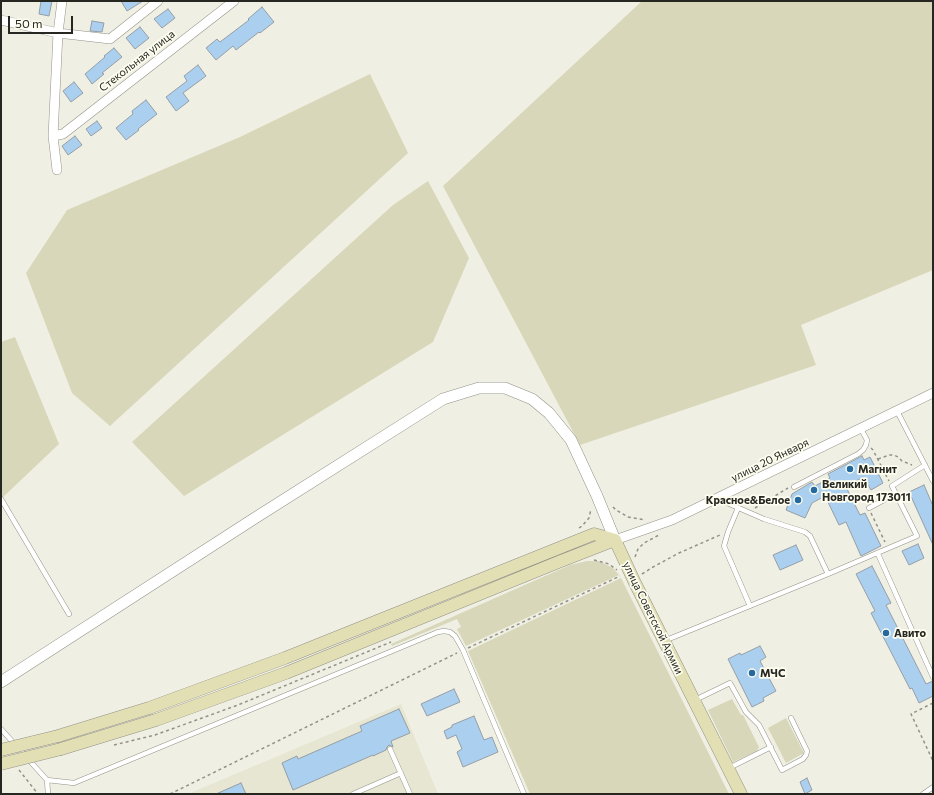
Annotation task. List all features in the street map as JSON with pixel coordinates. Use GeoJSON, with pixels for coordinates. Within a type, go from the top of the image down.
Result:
{"type":"FeatureCollection","features":[{"type":"Feature","properties":{"kind":"main road"},"geometry":{"type":"LineString","coordinates":[[1,750],[58,736],[149,708],[285,658],[594,534],[615,540]]}},
{"type":"Feature","properties":{"kind":"main road","name":"улица Советской Армии"},"geometry":{"type":"LineString","coordinates":[[615,540],[741,794]]}},
{"type":"Feature","properties":{"kind":"main road"},"geometry":{"type":"LineString","coordinates":[[1,764],[61,749],[156,720],[286,673],[615,540]]}},
{"type":"Feature","properties":{"kind":"street"},"geometry":{"type":"LineString","coordinates":[[57,170],[53,136],[58,33],[62,1]]}},
{"type":"Feature","properties":{"kind":"street"},"geometry":{"type":"LineString","coordinates":[[1,20],[58,33],[110,38],[158,1]]}},
{"type":"Feature","properties":{"kind":"street","name":"Стекольная улица"},"geometry":{"type":"LineString","coordinates":[[53,136],[63,134],[234,1]]}},
{"type":"Feature","properties":{"kind":"street","name":"улица Советской Армии"},"geometry":{"type":"LineString","coordinates":[[1,682],[443,399],[479,388],[505,388],[532,399],[549,412],[571,440],[597,496],[615,540]]}},
{"type":"Feature","properties":{"kind":"street","name":"улица 20 Января"},"geometry":{"type":"LineString","coordinates":[[615,540],[672,520],[718,499],[933,393]]}},
{"type":"Feature","properties":{"kind":"lane"},"geometry":{"type":"LineString","coordinates":[[897,411],[932,477]]}},
{"type":"Feature","properties":{"kind":"lane"},"geometry":{"type":"LineString","coordinates":[[794,487],[863,450],[867,440],[860,429]]}},
{"type":"Feature","properties":{"kind":"lane"},"geometry":{"type":"LineString","coordinates":[[664,640],[878,554],[917,536],[892,486],[925,465]]}},
{"type":"Feature","properties":{"kind":"lane"},"geometry":{"type":"LineString","coordinates":[[868,508],[895,494]]}},
{"type":"Feature","properties":{"kind":"lane"},"geometry":{"type":"LineString","coordinates":[[1,499],[69,614]]}},
{"type":"Feature","properties":{"kind":"lane"},"geometry":{"type":"LineString","coordinates":[[718,499],[764,519],[805,532],[810,536],[828,574]]}},
{"type":"Feature","properties":{"kind":"lane"},"geometry":{"type":"LineString","coordinates":[[738,508],[724,546],[750,606]]}},
{"type":"Feature","properties":{"kind":"lane"},"geometry":{"type":"LineString","coordinates":[[878,554],[933,677]]}},
{"type":"Feature","properties":{"kind":"lane"},"geometry":{"type":"LineString","coordinates":[[47,780],[74,783],[438,632],[444,631],[450,632],[455,636],[463,650],[524,794]]}},
{"type":"Feature","properties":{"kind":"lane"},"geometry":{"type":"LineString","coordinates":[[694,701],[730,683],[746,712],[759,725],[782,770],[803,760],[807,750],[791,718]]}},
{"type":"Feature","properties":{"kind":"lane"},"geometry":{"type":"LineString","coordinates":[[1,728],[47,780],[48,794]]}},
{"type":"Feature","properties":{"kind":"lane"},"geometry":{"type":"LineString","coordinates":[[729,769],[771,748]]}},
{"type":"Feature","properties":{"kind":"lane"},"geometry":{"type":"LineString","coordinates":[[390,749],[410,794]]}},
{"type":"Feature","properties":{"kind":"lane"},"geometry":{"type":"LineString","coordinates":[[353,794],[401,773]]}},
{"type":"Feature","properties":{"kind":"lane"},"geometry":{"type":"LineString","coordinates":[[922,794],[933,787]]}},
{"type":"Feature","properties":{"kind":"path"},"geometry":{"type":"LineString","coordinates":[[866,445],[873,450],[892,486]]}},
{"type":"Feature","properties":{"kind":"path"},"geometry":{"type":"LineString","coordinates":[[878,458],[894,455],[902,461],[916,466],[925,465]]}},
{"type":"Feature","properties":{"kind":"path"},"geometry":{"type":"LineString","coordinates":[[748,512],[788,488],[794,487]]}},
{"type":"Feature","properties":{"kind":"path"},"geometry":{"type":"LineString","coordinates":[[868,508],[888,549]]}},
{"type":"Feature","properties":{"kind":"path"},"geometry":{"type":"LineString","coordinates":[[639,577],[645,571],[679,553],[728,532]]}},
{"type":"Feature","properties":{"kind":"path"},"geometry":{"type":"LineString","coordinates":[[170,794],[463,650],[622,576]]}},
{"type":"Feature","properties":{"kind":"path"},"geometry":{"type":"LineString","coordinates":[[933,703],[911,714],[933,761]]}},
{"type":"Feature","properties":{"kind":"path"},"geometry":{"type":"LineString","coordinates":[[16,767],[38,794]]}},
{"type":"Feature","properties":{"kind":"shaded area"},"geometry":{"type":"Polygon","coordinates":[[[642,1],[933,1],[933,270],[801,325],[816,365],[580,445],[443,186],[642,1]]]}},
{"type":"Feature","properties":{"kind":"shaded area"},"geometry":{"type":"Polygon","coordinates":[[[370,74],[408,153],[110,426],[72,393],[26,273],[67,210],[240,137],[370,74]]]}},
{"type":"Feature","properties":{"kind":"shaded area"},"geometry":{"type":"Polygon","coordinates":[[[428,181],[469,258],[433,342],[184,496],[132,442],[393,205],[428,181]]]}},
{"type":"Feature","properties":{"kind":"shaded area"},"geometry":{"type":"Polygon","coordinates":[[[15,337],[59,444],[1,499],[1,342],[15,337]]]}},
{"type":"Feature","properties":{"kind":"shaded area"},"geometry":{"type":"Polygon","coordinates":[[[587,561],[598,561],[605,564],[613,568],[619,575],[466,646],[457,629],[461,627],[457,619],[392,646],[391,644],[570,565],[587,561]]]}},
{"type":"Feature","properties":{"kind":"shaded area"},"geometry":{"type":"Polygon","coordinates":[[[621,578],[729,794],[530,794],[468,651],[621,578]]]}},
{"type":"Feature","properties":{"kind":"shaded area"},"geometry":{"type":"Polygon","coordinates":[[[732,699],[741,715],[743,715],[759,747],[757,751],[733,762],[708,710],[732,699]]]}},
{"type":"Feature","properties":{"kind":"shaded area"},"geometry":{"type":"Polygon","coordinates":[[[401,704],[438,794],[188,794],[401,704]]]}},
{"type":"Feature","properties":{"kind":"shaded area"},"geometry":{"type":"Polygon","coordinates":[[[786,718],[804,753],[786,763],[768,728],[786,718]]]}},
{"type":"Feature","properties":{"kind":"building"},"geometry":{"type":"Polygon","coordinates":[[[41,1],[52,1],[49,16],[39,14],[41,1]]]}},
{"type":"Feature","properties":{"kind":"building"},"geometry":{"type":"Polygon","coordinates":[[[121,1],[143,1],[127,11],[121,1]]]}},
{"type":"Feature","properties":{"kind":"building"},"geometry":{"type":"Polygon","coordinates":[[[262,7],[274,22],[236,50],[233,46],[216,60],[206,48],[217,39],[220,42],[249,20],[248,19],[262,7]]]}},
{"type":"Feature","properties":{"kind":"building"},"geometry":{"type":"Polygon","coordinates":[[[168,9],[175,18],[162,28],[154,19],[168,9]]]}},
{"type":"Feature","properties":{"kind":"building"},"geometry":{"type":"Polygon","coordinates":[[[92,21],[104,23],[102,32],[90,31],[92,21]]]}},
{"type":"Feature","properties":{"kind":"building"},"geometry":{"type":"Polygon","coordinates":[[[140,27],[149,38],[135,49],[126,38],[140,27]]]}},
{"type":"Feature","properties":{"kind":"building"},"geometry":{"type":"Polygon","coordinates":[[[114,48],[122,57],[102,73],[104,74],[92,84],[85,74],[114,48]]]}},
{"type":"Feature","properties":{"kind":"building"},"geometry":{"type":"Polygon","coordinates":[[[198,65],[206,76],[183,93],[189,101],[176,111],[166,97],[187,81],[184,76],[198,65]]]}},
{"type":"Feature","properties":{"kind":"building"},"geometry":{"type":"Polygon","coordinates":[[[74,82],[83,93],[71,102],[63,91],[74,82]]]}},
{"type":"Feature","properties":{"kind":"building"},"geometry":{"type":"Polygon","coordinates":[[[146,100],[157,114],[126,140],[116,128],[133,114],[132,111],[146,100]]]}},
{"type":"Feature","properties":{"kind":"building"},"geometry":{"type":"Polygon","coordinates":[[[97,121],[102,128],[91,136],[86,129],[97,121]]]}},
{"type":"Feature","properties":{"kind":"building"},"geometry":{"type":"Polygon","coordinates":[[[75,136],[82,145],[68,155],[62,146],[75,136]]]}},
{"type":"Feature","properties":{"kind":"building"},"geometry":{"type":"Polygon","coordinates":[[[862,456],[864,460],[870,457],[883,483],[871,490],[863,477],[846,487],[860,515],[865,513],[881,546],[861,556],[846,522],[839,525],[825,496],[812,503],[805,518],[786,510],[792,494],[812,482],[815,486],[830,478],[828,474],[862,456]]]}},
{"type":"Feature","properties":{"kind":"building"},"geometry":{"type":"Polygon","coordinates":[[[924,485],[933,506],[933,545],[909,492],[924,485]]]}},
{"type":"Feature","properties":{"kind":"building"},"geometry":{"type":"Polygon","coordinates":[[[918,544],[924,558],[909,565],[902,551],[918,544]]]}},
{"type":"Feature","properties":{"kind":"building"},"geometry":{"type":"Polygon","coordinates":[[[796,545],[803,560],[780,570],[773,555],[796,545]]]}},
{"type":"Feature","properties":{"kind":"building"},"geometry":{"type":"Polygon","coordinates":[[[872,566],[891,603],[886,605],[926,684],[933,681],[933,696],[919,703],[912,688],[910,689],[871,613],[875,611],[856,574],[872,566]]]}},
{"type":"Feature","properties":{"kind":"building"},"geometry":{"type":"Polygon","coordinates":[[[760,646],[766,657],[760,661],[776,691],[763,698],[764,701],[752,707],[728,659],[760,646]]]}},
{"type":"Feature","properties":{"kind":"building"},"geometry":{"type":"Polygon","coordinates":[[[454,689],[460,702],[427,716],[421,704],[454,689]]]}},
{"type":"Feature","properties":{"kind":"building"},"geometry":{"type":"Polygon","coordinates":[[[399,709],[410,733],[391,741],[393,747],[389,745],[386,750],[293,790],[282,763],[297,756],[298,759],[362,731],[360,726],[399,709]]]}},
{"type":"Feature","properties":{"kind":"building"},"geometry":{"type":"Polygon","coordinates":[[[474,716],[484,740],[492,737],[498,752],[463,767],[457,752],[462,749],[456,735],[447,739],[444,731],[452,727],[452,725],[474,716]]]}},
{"type":"Feature","properties":{"kind":"building"},"geometry":{"type":"Polygon","coordinates":[[[807,778],[812,790],[805,794],[800,782],[807,778]]]}},
{"type":"Feature","properties":{"kind":"building"},"geometry":{"type":"Polygon","coordinates":[[[241,783],[246,794],[216,794],[241,783]]]}},
{"type":"Feature","properties":{"kind":"place","name":"Магнит"},"geometry":{"type":"Point","coordinates":[850,469]}},
{"type":"Feature","properties":{"kind":"place","name":"Великий Новгород 173011"},"geometry":{"type":"Point","coordinates":[814,490]}},
{"type":"Feature","properties":{"kind":"place","name":"Красное&Белое"},"geometry":{"type":"Point","coordinates":[798,500]}},
{"type":"Feature","properties":{"kind":"place","name":"Авито"},"geometry":{"type":"Point","coordinates":[886,633]}},
{"type":"Feature","properties":{"kind":"place","name":"МЧС"},"geometry":{"type":"Point","coordinates":[752,673]}}]}
